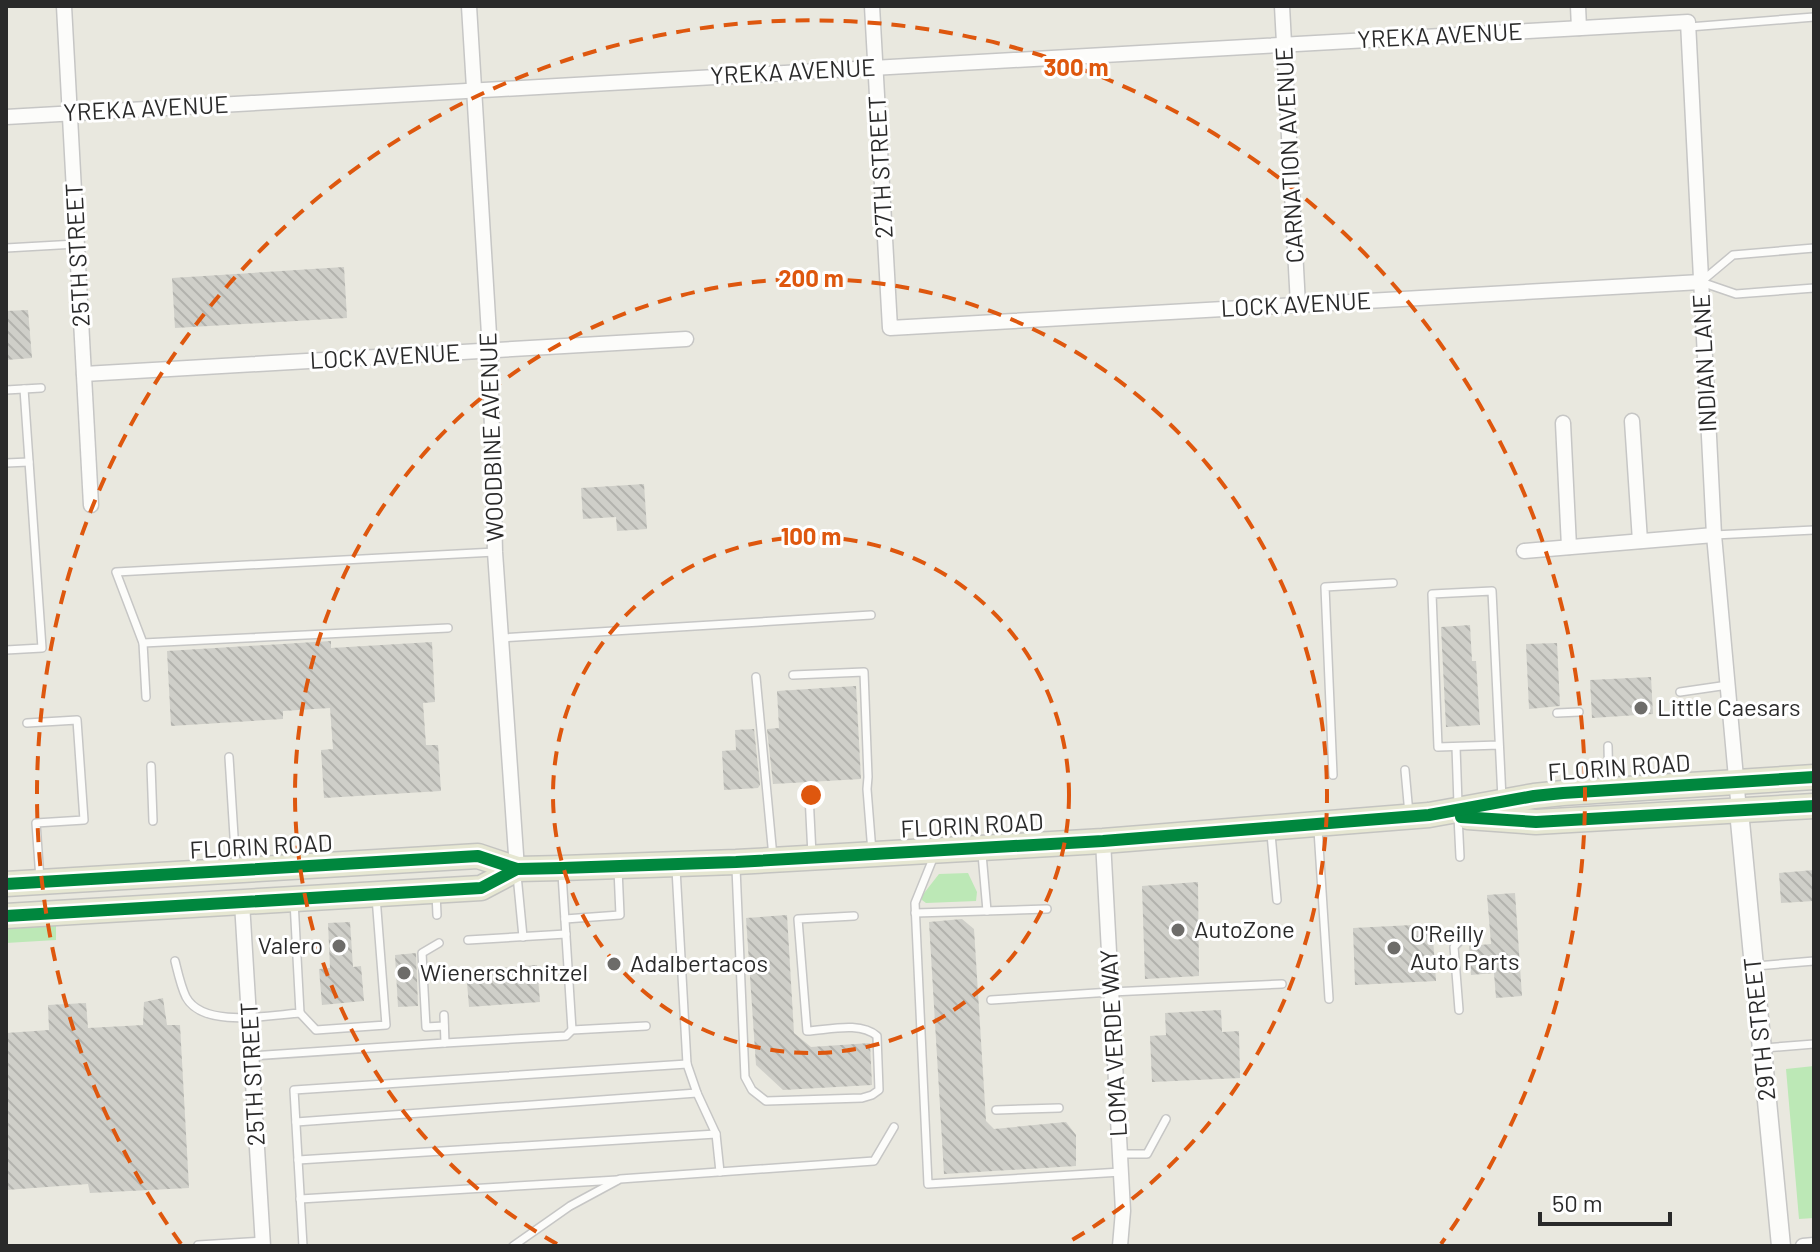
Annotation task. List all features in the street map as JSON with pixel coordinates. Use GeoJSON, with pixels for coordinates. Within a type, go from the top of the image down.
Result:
{"type":"FeatureCollection","features":[{"type":"Feature","properties":{"kind":"main road","name":"FLORIN ROAD"},"geometry":{"type":"LineString","coordinates":[[1458,813],[1562,787],[1609,791],[1814,777]]}},
{"type":"Feature","properties":{"kind":"main road","name":"FLORIN ROAD"},"geometry":{"type":"LineString","coordinates":[[6,884],[478,856],[517,869],[736,862],[1103,841],[1419,815],[1458,813],[1536,822],[1814,806]]}},
{"type":"Feature","properties":{"kind":"main road"},"geometry":{"type":"LineString","coordinates":[[242,903],[305,866]]}},
{"type":"Feature","properties":{"kind":"main road","name":"FLORIN ROAD"},"geometry":{"type":"LineString","coordinates":[[6,916],[481,888],[517,869]]}},
{"type":"Feature","properties":{"kind":"main road"},"geometry":{"type":"LineString","coordinates":[[161,907],[236,870]]}},
{"type":"Feature","properties":{"kind":"street","name":"25TH STREET"},"geometry":{"type":"LineString","coordinates":[[64,6],[91,505]]}},
{"type":"Feature","properties":{"kind":"street","name":"WOODBINE AVENUE"},"geometry":{"type":"LineString","coordinates":[[469,6],[490,351],[495,552],[517,869]]}},
{"type":"Feature","properties":{"kind":"street","name":"27TH STREET"},"geometry":{"type":"LineString","coordinates":[[872,6],[890,328]]}},
{"type":"Feature","properties":{"kind":"street","name":"CARNATION AVENUE"},"geometry":{"type":"LineString","coordinates":[[1282,6],[1298,305]]}},
{"type":"Feature","properties":{"kind":"street"},"geometry":{"type":"LineString","coordinates":[[1578,6],[1579,28],[1688,22],[1689,27]]}},
{"type":"Feature","properties":{"kind":"street","name":"INDIAN LANE"},"geometry":{"type":"LineString","coordinates":[[1689,27],[1714,535],[1739,811]]}},
{"type":"Feature","properties":{"kind":"street","name":"YREKA AVENUE"},"geometry":{"type":"LineString","coordinates":[[6,117],[1579,28]]}},
{"type":"Feature","properties":{"kind":"street","name":"LOCK AVENUE"},"geometry":{"type":"LineString","coordinates":[[890,328],[1701,282]]}},
{"type":"Feature","properties":{"kind":"street","name":"LOCK AVENUE"},"geometry":{"type":"LineString","coordinates":[[84,374],[686,339]]}},
{"type":"Feature","properties":{"kind":"street"},"geometry":{"type":"LineString","coordinates":[[1632,421],[1640,541]]}},
{"type":"Feature","properties":{"kind":"street"},"geometry":{"type":"LineString","coordinates":[[1563,423],[1569,547]]}},
{"type":"Feature","properties":{"kind":"street"},"geometry":{"type":"LineString","coordinates":[[1524,551],[1714,535]]}},
{"type":"Feature","properties":{"kind":"street","name":"29TH STREET"},"geometry":{"type":"LineString","coordinates":[[1739,811],[1781,1246]]}},
{"type":"Feature","properties":{"kind":"street","name":"LOMA VERDE WAY"},"geometry":{"type":"LineString","coordinates":[[1103,841],[1123,1211],[1120,1246]]}},
{"type":"Feature","properties":{"kind":"street","name":"25TH STREET"},"geometry":{"type":"LineString","coordinates":[[242,903],[263,1243]]}},
{"type":"Feature","properties":{"kind":"street"},"geometry":{"type":"LineString","coordinates":[[1803,1246],[1814,1245]]}},
{"type":"Feature","properties":{"kind":"lane"},"geometry":{"type":"LineString","coordinates":[[1689,27],[1814,17]]}},
{"type":"Feature","properties":{"kind":"lane"},"geometry":{"type":"LineString","coordinates":[[6,248],[77,244]]}},
{"type":"Feature","properties":{"kind":"lane"},"geometry":{"type":"LineString","coordinates":[[1701,282],[1733,255],[1814,248]]}},
{"type":"Feature","properties":{"kind":"lane"},"geometry":{"type":"LineString","coordinates":[[1701,282],[1736,294],[1814,288]]}},
{"type":"Feature","properties":{"kind":"lane"},"geometry":{"type":"LineString","coordinates":[[6,390],[41,388]]}},
{"type":"Feature","properties":{"kind":"lane"},"geometry":{"type":"LineString","coordinates":[[6,650],[42,648],[24,389]]}},
{"type":"Feature","properties":{"kind":"lane"},"geometry":{"type":"LineString","coordinates":[[6,463],[29,462]]}},
{"type":"Feature","properties":{"kind":"lane"},"geometry":{"type":"LineString","coordinates":[[1714,535],[1814,530]]}},
{"type":"Feature","properties":{"kind":"lane"},"geometry":{"type":"LineString","coordinates":[[146,697],[143,643],[116,572],[495,552]]}},
{"type":"Feature","properties":{"kind":"lane"},"geometry":{"type":"LineString","coordinates":[[1333,775],[1325,587],[1393,583]]}},
{"type":"Feature","properties":{"kind":"lane"},"geometry":{"type":"LineString","coordinates":[[1499,745],[1438,747],[1432,594],[1492,591],[1502,802]]}},
{"type":"Feature","properties":{"kind":"lane"},"geometry":{"type":"LineString","coordinates":[[501,638],[871,615]]}},
{"type":"Feature","properties":{"kind":"lane"},"geometry":{"type":"LineString","coordinates":[[143,643],[448,628]]}},
{"type":"Feature","properties":{"kind":"lane"},"geometry":{"type":"LineString","coordinates":[[793,675],[864,672],[872,854]]}},
{"type":"Feature","properties":{"kind":"lane"},"geometry":{"type":"LineString","coordinates":[[756,677],[773,860]]}},
{"type":"Feature","properties":{"kind":"lane"},"geometry":{"type":"LineString","coordinates":[[1680,692],[1728,685]]}},
{"type":"Feature","properties":{"kind":"lane"},"geometry":{"type":"LineString","coordinates":[[1557,713],[1579,712]]}},
{"type":"Feature","properties":{"kind":"lane"},"geometry":{"type":"LineString","coordinates":[[27,723],[77,720],[84,820],[36,823],[40,882]]}},
{"type":"Feature","properties":{"kind":"lane"},"geometry":{"type":"LineString","coordinates":[[1608,746],[1609,791]]}},
{"type":"Feature","properties":{"kind":"lane"},"geometry":{"type":"LineString","coordinates":[[1456,747],[1460,857]]}},
{"type":"Feature","properties":{"kind":"lane"},"geometry":{"type":"LineString","coordinates":[[229,757],[236,870]]}},
{"type":"Feature","properties":{"kind":"lane"},"geometry":{"type":"LineString","coordinates":[[151,766],[153,821]]}},
{"type":"Feature","properties":{"kind":"lane"},"geometry":{"type":"LineString","coordinates":[[1405,770],[1419,815]]}},
{"type":"Feature","properties":{"kind":"lane"},"geometry":{"type":"LineString","coordinates":[[809,795],[812,857]]}},
{"type":"Feature","properties":{"kind":"lane"},"geometry":{"type":"LineString","coordinates":[[1317,824],[1329,999]]}},
{"type":"Feature","properties":{"kind":"lane"},"geometry":{"type":"LineString","coordinates":[[1270,827],[1277,900]]}},
{"type":"Feature","properties":{"kind":"lane"},"geometry":{"type":"LineString","coordinates":[[982,848],[987,911]]}},
{"type":"Feature","properties":{"kind":"lane"},"geometry":{"type":"LineString","coordinates":[[936,850],[915,903],[928,1184],[1121,1172]]}},
{"type":"Feature","properties":{"kind":"lane"},"geometry":{"type":"LineString","coordinates":[[736,862],[745,1077],[752,1090],[766,1101],[862,1098],[879,1090],[877,1036],[863,1028],[807,1031],[798,919],[854,916]]}},
{"type":"Feature","properties":{"kind":"lane"},"geometry":{"type":"LineString","coordinates":[[676,864],[687,1064],[716,1134],[720,1172]]}},
{"type":"Feature","properties":{"kind":"lane"},"geometry":{"type":"LineString","coordinates":[[565,919],[620,915],[618,866]]}},
{"type":"Feature","properties":{"kind":"lane"},"geometry":{"type":"LineString","coordinates":[[562,868],[572,1030]]}},
{"type":"Feature","properties":{"kind":"lane"},"geometry":{"type":"LineString","coordinates":[[517,869],[523,937]]}},
{"type":"Feature","properties":{"kind":"lane"},"geometry":{"type":"LineString","coordinates":[[436,891],[437,915]]}},
{"type":"Feature","properties":{"kind":"lane"},"geometry":{"type":"LineString","coordinates":[[294,899],[300,1013],[316,1030],[386,1025],[376,894]]}},
{"type":"Feature","properties":{"kind":"lane"},"geometry":{"type":"LineString","coordinates":[[915,913],[1047,909]]}},
{"type":"Feature","properties":{"kind":"lane"},"geometry":{"type":"LineString","coordinates":[[468,940],[566,934]]}},
{"type":"Feature","properties":{"kind":"lane"},"geometry":{"type":"LineString","coordinates":[[1459,1010],[1454,947],[1466,934]]}},
{"type":"Feature","properties":{"kind":"lane"},"geometry":{"type":"LineString","coordinates":[[439,943],[422,953],[426,1027],[444,1026]]}},
{"type":"Feature","properties":{"kind":"lane"},"geometry":{"type":"LineString","coordinates":[[175,961],[187,1000],[202,1012],[220,1017],[300,1013]]}},
{"type":"Feature","properties":{"kind":"lane"},"geometry":{"type":"LineString","coordinates":[[1754,966],[1814,961]]}},
{"type":"Feature","properties":{"kind":"lane"},"geometry":{"type":"LineString","coordinates":[[991,1000],[1282,984]]}},
{"type":"Feature","properties":{"kind":"lane"},"geometry":{"type":"LineString","coordinates":[[444,1015],[445,1043]]}},
{"type":"Feature","properties":{"kind":"lane"},"geometry":{"type":"LineString","coordinates":[[252,1056],[566,1036],[572,1030],[646,1026]]}},
{"type":"Feature","properties":{"kind":"lane"},"geometry":{"type":"LineString","coordinates":[[1762,1048],[1814,1044]]}},
{"type":"Feature","properties":{"kind":"lane"},"geometry":{"type":"LineString","coordinates":[[303,1246],[294,1090],[687,1064]]}},
{"type":"Feature","properties":{"kind":"lane"},"geometry":{"type":"LineString","coordinates":[[296,1122],[697,1093]]}},
{"type":"Feature","properties":{"kind":"lane"},"geometry":{"type":"LineString","coordinates":[[996,1110],[1059,1108]]}},
{"type":"Feature","properties":{"kind":"lane"},"geometry":{"type":"LineString","coordinates":[[1120,1154],[1147,1154],[1166,1119]]}},
{"type":"Feature","properties":{"kind":"lane"},"geometry":{"type":"LineString","coordinates":[[300,1199],[874,1161],[894,1127]]}},
{"type":"Feature","properties":{"kind":"lane"},"geometry":{"type":"LineString","coordinates":[[298,1160],[716,1134]]}},
{"type":"Feature","properties":{"kind":"lane"},"geometry":{"type":"LineString","coordinates":[[513,1246],[570,1206],[620,1179]]}},
{"type":"Feature","properties":{"kind":"lane"},"geometry":{"type":"LineString","coordinates":[[198,1245],[263,1243]]}},
{"type":"Feature","properties":{"kind":"green space"},"geometry":{"type":"Polygon","coordinates":[[[968,873],[977,892],[976,901],[926,903],[922,900],[921,897],[939,874],[968,873]]]}},
{"type":"Feature","properties":{"kind":"green space"},"geometry":{"type":"Polygon","coordinates":[[[56,926],[56,940],[6,943],[6,929],[56,926]]]}},
{"type":"Feature","properties":{"kind":"green space"},"geometry":{"type":"Polygon","coordinates":[[[1814,1066],[1814,1218],[1799,1219],[1786,1069],[1814,1066]]]}},
{"type":"Feature","properties":{"kind":"building"},"geometry":{"type":"Polygon","coordinates":[[[344,267],[347,318],[175,328],[172,278],[344,267]]]}},
{"type":"Feature","properties":{"kind":"building"},"geometry":{"type":"Polygon","coordinates":[[[28,310],[32,358],[6,360],[6,311],[28,310]]]}},
{"type":"Feature","properties":{"kind":"building"},"geometry":{"type":"Polygon","coordinates":[[[644,484],[647,529],[617,531],[616,517],[583,519],[581,488],[644,484]]]}},
{"type":"Feature","properties":{"kind":"building"},"geometry":{"type":"Polygon","coordinates":[[[1470,625],[1480,725],[1446,727],[1441,627],[1470,625]]]}},
{"type":"Feature","properties":{"kind":"building"},"geometry":{"type":"Polygon","coordinates":[[[331,641],[331,648],[432,642],[435,702],[423,703],[426,745],[438,745],[441,791],[324,798],[321,750],[333,749],[330,708],[283,711],[283,719],[171,726],[167,651],[331,641]]]}},
{"type":"Feature","properties":{"kind":"building"},"geometry":{"type":"Polygon","coordinates":[[[1557,643],[1560,706],[1529,709],[1526,644],[1557,643]]]}},
{"type":"Feature","properties":{"kind":"building"},"geometry":{"type":"Polygon","coordinates":[[[1651,677],[1653,714],[1592,718],[1590,680],[1651,677]]]}},
{"type":"Feature","properties":{"kind":"building"},"geometry":{"type":"Polygon","coordinates":[[[856,686],[861,779],[773,784],[767,729],[779,728],[777,691],[856,686]]]}},
{"type":"Feature","properties":{"kind":"building"},"geometry":{"type":"Polygon","coordinates":[[[754,729],[760,785],[758,788],[724,790],[722,751],[736,750],[735,730],[754,729]]]}},
{"type":"Feature","properties":{"kind":"building"},"geometry":{"type":"Polygon","coordinates":[[[1814,870],[1814,901],[1781,903],[1779,873],[1814,870]]]}},
{"type":"Feature","properties":{"kind":"building"},"geometry":{"type":"Polygon","coordinates":[[[1198,882],[1199,976],[1145,979],[1142,886],[1198,882]]]}},
{"type":"Feature","properties":{"kind":"building"},"geometry":{"type":"Polygon","coordinates":[[[1515,893],[1522,996],[1496,998],[1494,973],[1471,975],[1469,946],[1491,944],[1487,895],[1515,893]]]}},
{"type":"Feature","properties":{"kind":"building"},"geometry":{"type":"Polygon","coordinates":[[[787,915],[794,1033],[811,1047],[870,1043],[872,1085],[783,1090],[756,1065],[746,918],[787,915]]]}},
{"type":"Feature","properties":{"kind":"building"},"geometry":{"type":"Polygon","coordinates":[[[962,919],[974,929],[986,1121],[994,1129],[1066,1122],[1076,1135],[1076,1166],[944,1174],[929,922],[962,919]]]}},
{"type":"Feature","properties":{"kind":"building"},"geometry":{"type":"Polygon","coordinates":[[[350,922],[353,967],[361,966],[364,1001],[322,1005],[319,969],[330,968],[328,923],[350,922]]]}},
{"type":"Feature","properties":{"kind":"building"},"geometry":{"type":"Polygon","coordinates":[[[1432,924],[1436,981],[1355,985],[1353,928],[1432,924]]]}},
{"type":"Feature","properties":{"kind":"building"},"geometry":{"type":"Polygon","coordinates":[[[416,953],[418,1006],[398,1007],[395,955],[416,953]]]}},
{"type":"Feature","properties":{"kind":"building"},"geometry":{"type":"Polygon","coordinates":[[[537,965],[540,1002],[469,1007],[466,970],[537,965]]]}},
{"type":"Feature","properties":{"kind":"building"},"geometry":{"type":"Polygon","coordinates":[[[163,998],[167,1025],[180,1025],[189,1188],[90,1193],[88,1184],[6,1190],[6,1033],[49,1030],[48,1005],[86,1003],[88,1028],[143,1025],[144,1002],[163,998]]]}},
{"type":"Feature","properties":{"kind":"building"},"geometry":{"type":"Polygon","coordinates":[[[1221,1010],[1222,1032],[1239,1031],[1240,1078],[1152,1082],[1150,1036],[1166,1035],[1165,1013],[1221,1010]]]}},
{"type":"Feature","properties":{"kind":"cycle path"},"geometry":{"type":"LineString","coordinates":[[6,884],[478,856],[517,869],[562,868],[736,862],[1103,841],[1429,815],[1563,793],[1814,777]]}},
{"type":"Feature","properties":{"kind":"cycle path"},"geometry":{"type":"LineString","coordinates":[[1461,817],[1536,822],[1814,806]]}},
{"type":"Feature","properties":{"kind":"cycle path"},"geometry":{"type":"LineString","coordinates":[[6,916],[481,888],[517,869]]}},
{"type":"Feature","properties":{"kind":"place","name":"Little Caesars"},"geometry":{"type":"Point","coordinates":[1641,708]}},
{"type":"Feature","properties":{"kind":"place","name":"AutoZone"},"geometry":{"type":"Point","coordinates":[1178,930]}},
{"type":"Feature","properties":{"kind":"place","name":"Valero"},"geometry":{"type":"Point","coordinates":[339,946]}},
{"type":"Feature","properties":{"kind":"place","name":"O'Reilly Auto Parts"},"geometry":{"type":"Point","coordinates":[1394,948]}},
{"type":"Feature","properties":{"kind":"place","name":"Adalbertacos"},"geometry":{"type":"Point","coordinates":[614,964]}},
{"type":"Feature","properties":{"kind":"place","name":"Wienerschnitzel"},"geometry":{"type":"Point","coordinates":[404,973]}}]}
